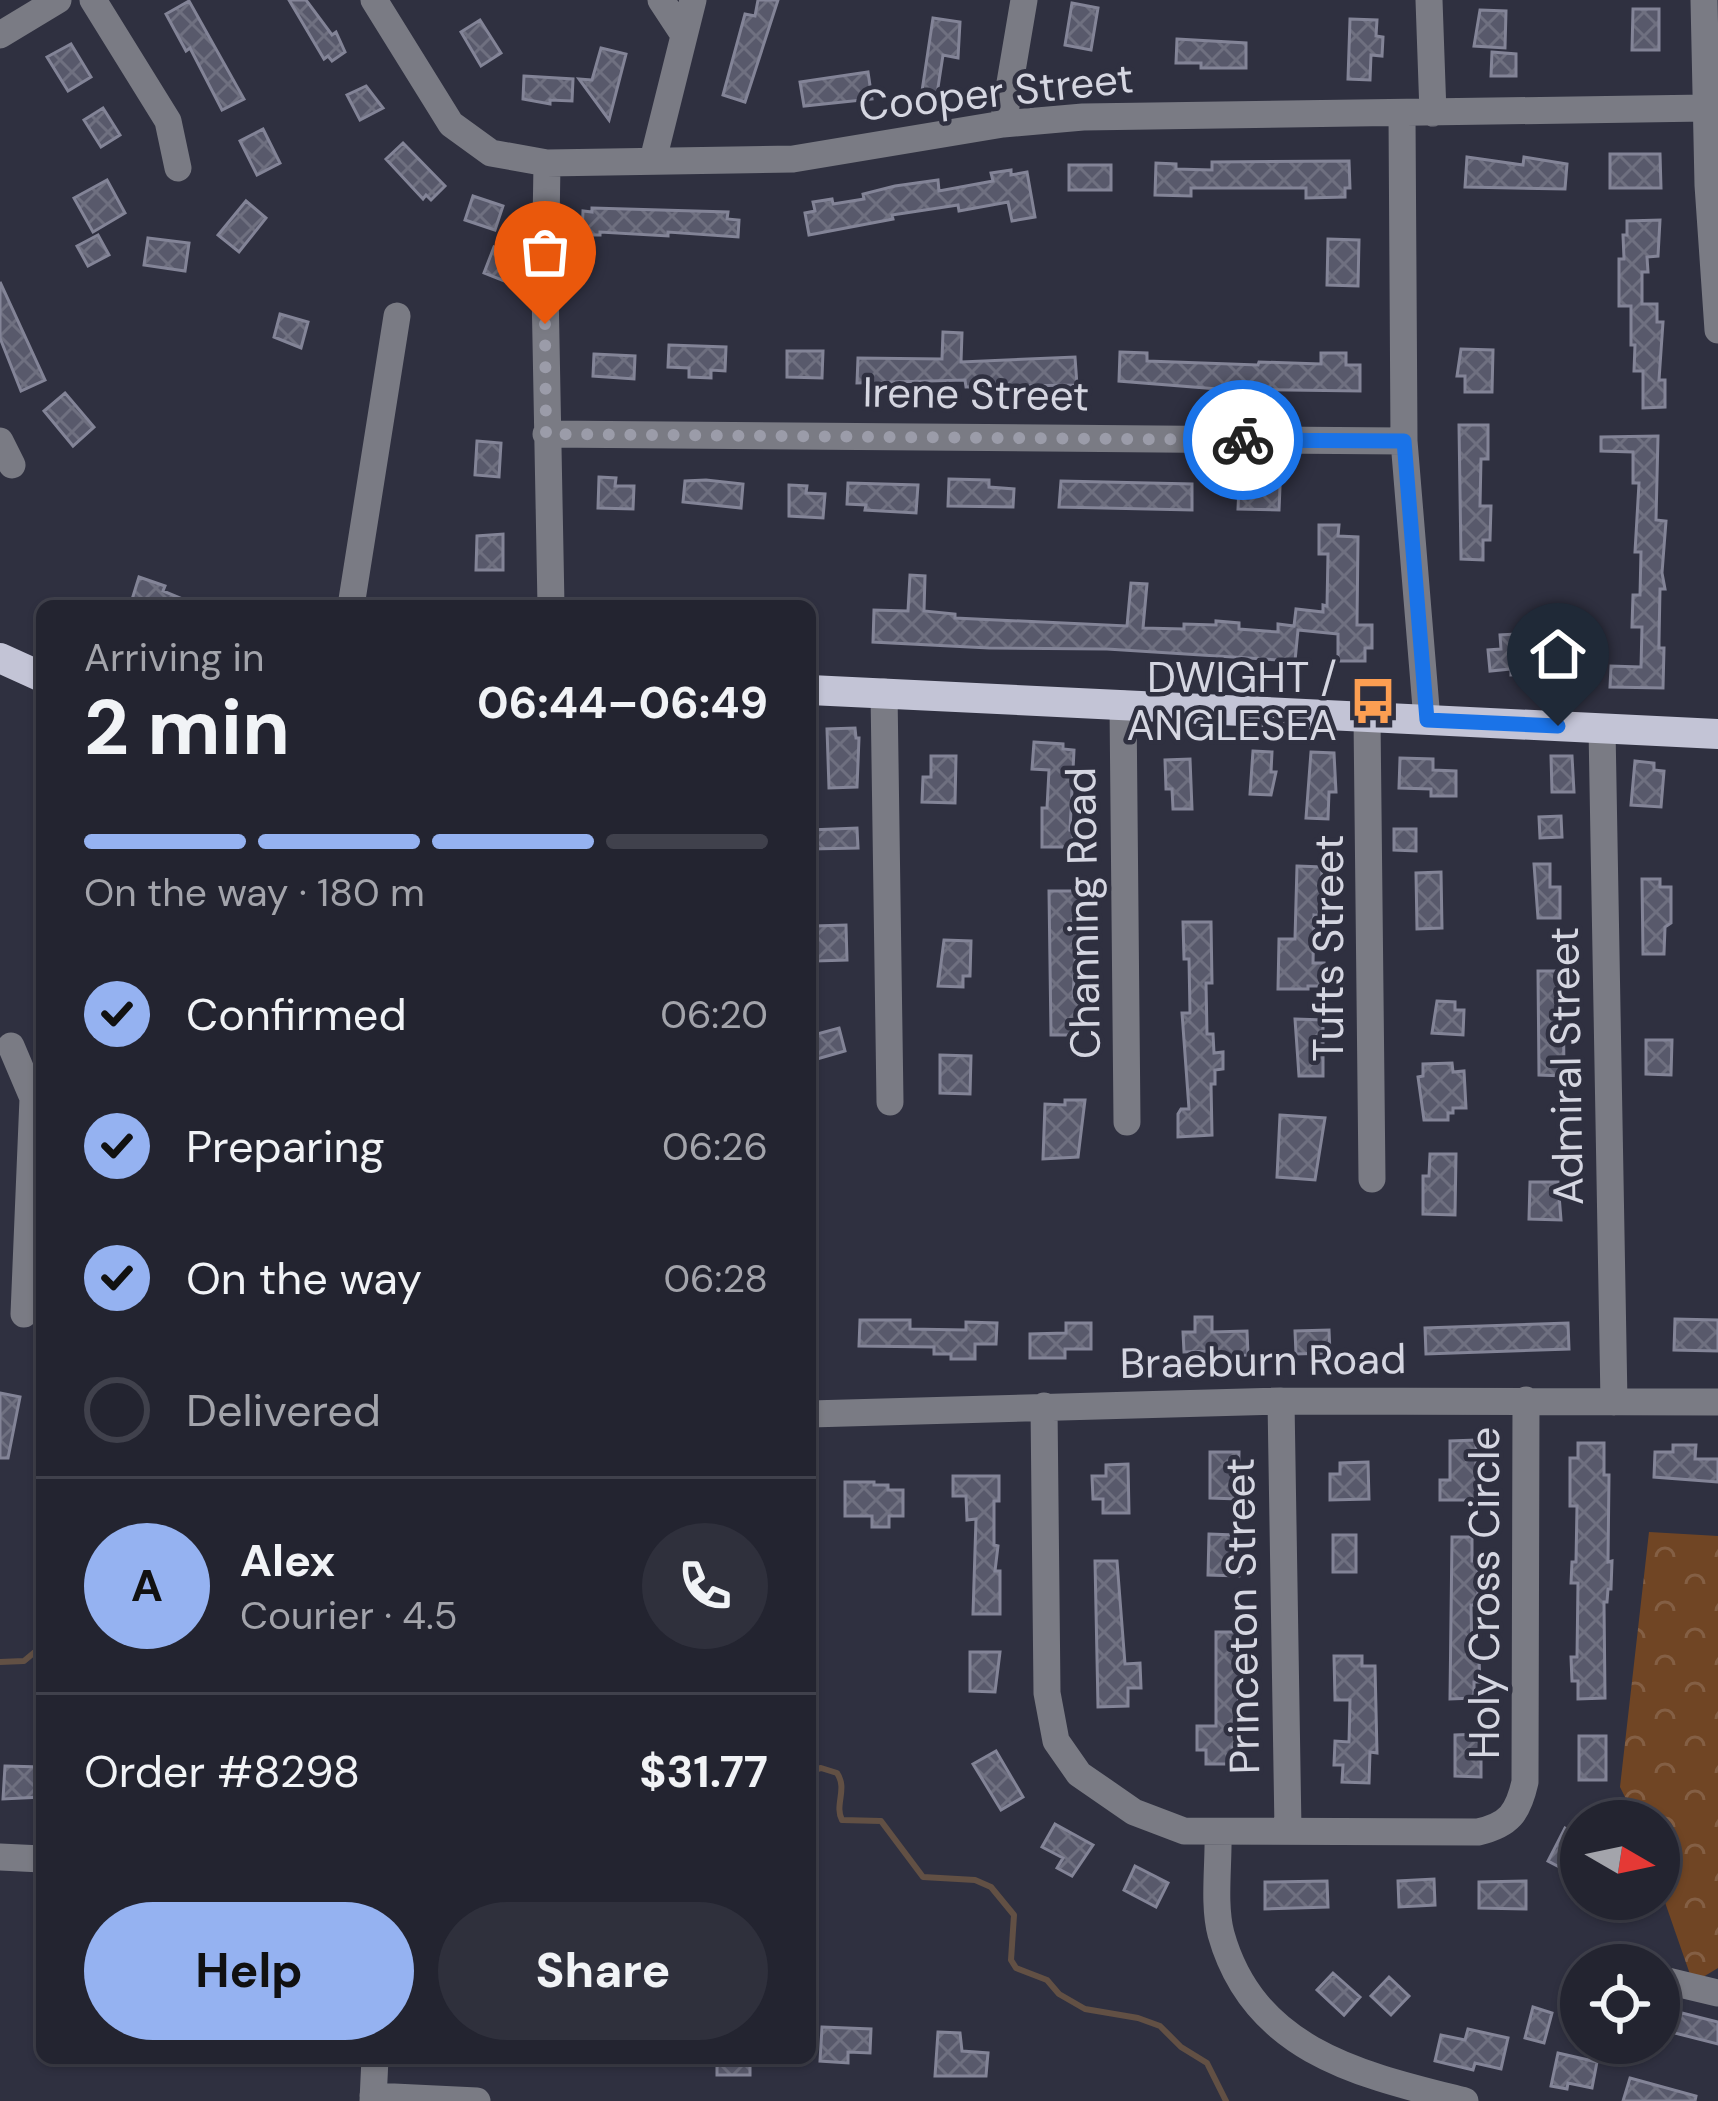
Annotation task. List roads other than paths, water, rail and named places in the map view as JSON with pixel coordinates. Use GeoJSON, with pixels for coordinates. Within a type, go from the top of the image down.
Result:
{"type":"FeatureCollection","features":[{"type":"Feature","properties":{"kind":"main road"},"geometry":{"type":"LineString","coordinates":[[0,658],[36,674]]}},
{"type":"Feature","properties":{"kind":"main road"},"geometry":{"type":"LineString","coordinates":[[816,690],[1718,734]]}},
{"type":"Feature","properties":{"kind":"street"},"geometry":{"type":"LineString","coordinates":[[0,35],[58,0]]}},
{"type":"Feature","properties":{"kind":"street"},"geometry":{"type":"LineString","coordinates":[[93,0],[168,121],[178,168]]}},
{"type":"Feature","properties":{"kind":"street","name":"Cooper Street"},"geometry":{"type":"LineString","coordinates":[[374,0],[451,124],[491,152],[548,163],[793,159],[1003,124],[1083,117],[1706,108]]}},
{"type":"Feature","properties":{"kind":"street"},"geometry":{"type":"LineString","coordinates":[[661,0],[684,35]]}},
{"type":"Feature","properties":{"kind":"street"},"geometry":{"type":"LineString","coordinates":[[652,160],[693,0]]}},
{"type":"Feature","properties":{"kind":"street"},"geometry":{"type":"LineString","coordinates":[[1003,124],[1024,0]]}},
{"type":"Feature","properties":{"kind":"street"},"geometry":{"type":"LineString","coordinates":[[1429,0],[1433,113]]}},
{"type":"Feature","properties":{"kind":"street"},"geometry":{"type":"LineString","coordinates":[[1704,0],[1718,330]]}},
{"type":"Feature","properties":{"kind":"street"},"geometry":{"type":"LineString","coordinates":[[1402,114],[1404,441],[1427,720]]}},
{"type":"Feature","properties":{"kind":"street"},"geometry":{"type":"LineString","coordinates":[[548,163],[546,434],[551,600]]}},
{"type":"Feature","properties":{"kind":"street"},"geometry":{"type":"LineString","coordinates":[[352,600],[398,316]]}},
{"type":"Feature","properties":{"kind":"street","name":"Irene Street"},"geometry":{"type":"LineString","coordinates":[[546,434],[1404,441]]}},
{"type":"Feature","properties":{"kind":"street"},"geometry":{"type":"LineString","coordinates":[[884,692],[890,1102]]}},
{"type":"Feature","properties":{"kind":"street","name":"Channing Road"},"geometry":{"type":"LineString","coordinates":[[1123,704],[1126,1122]]}},
{"type":"Feature","properties":{"kind":"street","name":"Tufts Street"},"geometry":{"type":"LineString","coordinates":[[1367,717],[1372,1179]]}},
{"type":"Feature","properties":{"kind":"street","name":"Admiral Street"},"geometry":{"type":"LineString","coordinates":[[1602,728],[1614,1402]]}},
{"type":"Feature","properties":{"kind":"street"},"geometry":{"type":"LineString","coordinates":[[11,1046],[34,1098],[22,1315]]}},
{"type":"Feature","properties":{"kind":"street","name":"Holy Cross Circle"},"geometry":{"type":"LineString","coordinates":[[1044,1406],[1047,1693],[1056,1741],[1079,1774],[1134,1812],[1167,1827],[1219,1833],[1478,1832],[1506,1824],[1517,1809],[1525,1782],[1526,1400]]}},
{"type":"Feature","properties":{"kind":"street","name":"Braeburn Road"},"geometry":{"type":"LineString","coordinates":[[816,1414],[1280,1401],[1718,1402]]}},
{"type":"Feature","properties":{"kind":"street","name":"Princeton Street"},"geometry":{"type":"LineString","coordinates":[[1280,1401],[1288,1830]]}},
{"type":"Feature","properties":{"kind":"street"},"geometry":{"type":"LineString","coordinates":[[1219,1833],[1220,1929],[1237,1973],[1265,2010],[1329,2062],[1465,2101]]}},
{"type":"Feature","properties":{"kind":"street"},"geometry":{"type":"LineString","coordinates":[[0,1857],[36,1859]]}},
{"type":"Feature","properties":{"kind":"street"},"geometry":{"type":"LineString","coordinates":[[1680,1984],[1718,1993]]}},
{"type":"Feature","properties":{"kind":"street"},"geometry":{"type":"LineString","coordinates":[[375,2064],[373,2098],[477,2101]]}},
{"type":"Feature","properties":{"kind":"waterway"},"geometry":{"type":"LineString","coordinates":[[0,1662],[24,1661],[36,1651]]}},
{"type":"Feature","properties":{"kind":"waterway"},"geometry":{"type":"LineString","coordinates":[[816,1769],[837,1773],[842,1820],[881,1821],[923,1877],[975,1880],[991,1887],[1014,1915],[1011,1960],[1016,1968],[1047,1980],[1059,1994],[1085,2009],[1160,2026],[1207,2063],[1226,2101]]}},
{"type":"Feature","properties":{"kind":"place","name":"DWIGHT / ANGLESEA"},"geometry":{"type":"Point","coordinates":[1373,701]}}]}
